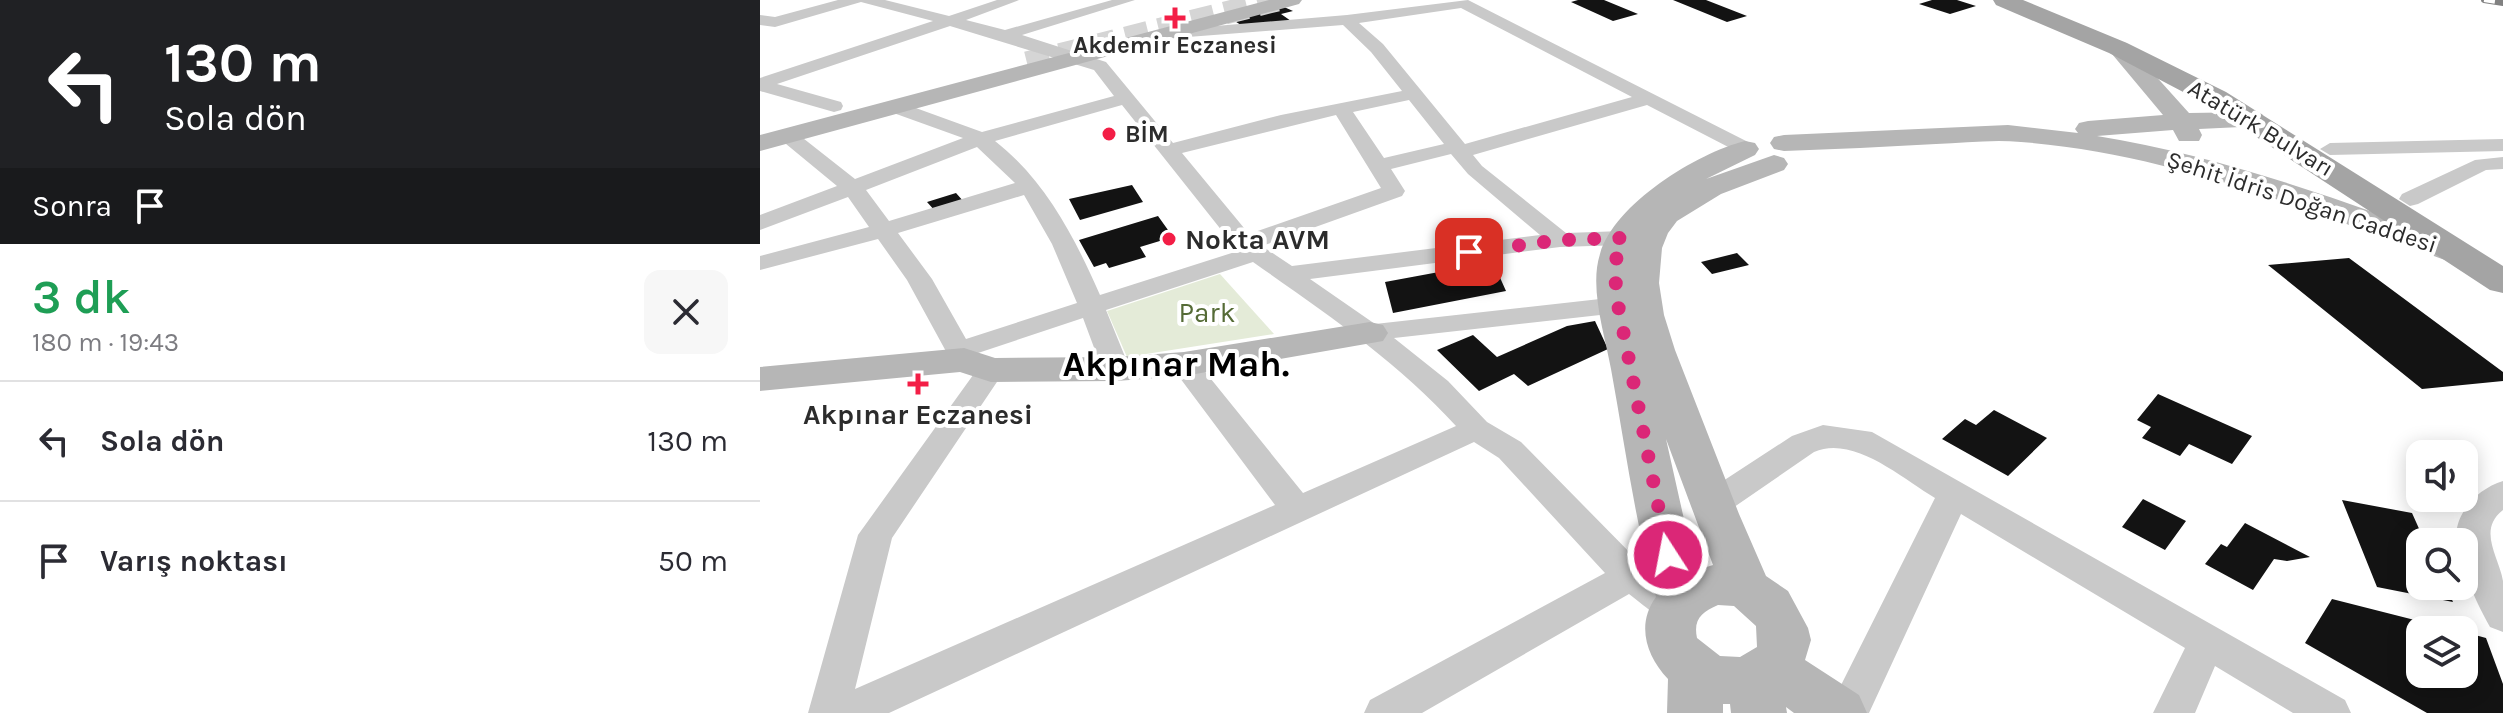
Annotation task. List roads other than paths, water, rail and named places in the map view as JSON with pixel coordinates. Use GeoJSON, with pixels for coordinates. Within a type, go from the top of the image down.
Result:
{"type":"FeatureCollection","features":[{"type":"Feature","properties":{"kind":"main road"},"geometry":{"type":"LineString","coordinates":[[760,143],[895,107],[1066,55],[1273,0]]}},
{"type":"Feature","properties":{"kind":"main road"},"geometry":{"type":"LineString","coordinates":[[760,130],[834,106],[1162,34],[1292,0]]}},
{"type":"Feature","properties":{"kind":"main road"},"geometry":{"type":"LineString","coordinates":[[1991,0],[2130,46]]}},
{"type":"Feature","properties":{"kind":"main road","name":"Atatürk Bulvarı"},"geometry":{"type":"LineString","coordinates":[[2004,0],[2130,46],[2253,120],[2503,282]]}},
{"type":"Feature","properties":{"kind":"main road","name":"Atatürk Bulvarı"},"geometry":{"type":"LineString","coordinates":[[2024,0],[2130,46],[2330,149],[2503,257]]}},
{"type":"Feature","properties":{"kind":"main road"},"geometry":{"type":"LineString","coordinates":[[2037,0],[2130,46],[2189,135],[2206,153],[2248,180],[2377,200]]}},
{"type":"Feature","properties":{"kind":"main road"},"geometry":{"type":"LineString","coordinates":[[760,130],[1030,64]]}},
{"type":"Feature","properties":{"kind":"main road"},"geometry":{"type":"LineString","coordinates":[[2034,133],[2182,121],[2253,120]]}},
{"type":"Feature","properties":{"kind":"main road","name":"Şehit İdris Doğan Caddesi"},"geometry":{"type":"LineString","coordinates":[[1748,590],[1686,439],[1653,342],[1641,271],[1650,237],[1668,213],[1766,150],[1886,147],[1905,139],[1982,132],[2034,133],[2132,149],[2248,180],[2461,255]]}},
{"type":"Feature","properties":{"kind":"main road"},"geometry":{"type":"LineString","coordinates":[[1679,603],[1618,305],[1614,266],[1623,238],[1655,203],[1712,162],[1766,150]]}},
{"type":"Feature","properties":{"kind":"main road"},"geometry":{"type":"LineString","coordinates":[[760,379],[972,360],[1116,369],[1184,364],[1370,333]]}},
{"type":"Feature","properties":{"kind":"main road"},"geometry":{"type":"LineString","coordinates":[[1762,686],[1781,654],[1785,640],[1783,624],[1775,610],[1748,590],[1713,585],[1696,590],[1679,603],[1668,632],[1671,645],[1695,693],[1714,681],[1762,686],[1839,713]]}},
{"type":"Feature","properties":{"kind":"street"},"geometry":{"type":"LineString","coordinates":[[760,20],[775,22],[855,0]]}},
{"type":"Feature","properties":{"kind":"street"},"geometry":{"type":"LineString","coordinates":[[867,0],[898,2],[1100,66],[1167,151],[1251,248],[1370,333],[1438,388],[1476,429],[1510,450],[1630,576],[1679,603]]}},
{"type":"Feature","properties":{"kind":"street"},"geometry":{"type":"LineString","coordinates":[[760,85],[1012,0]]}},
{"type":"Feature","properties":{"kind":"street"},"geometry":{"type":"LineString","coordinates":[[1005,35],[1128,0]]}},
{"type":"Feature","properties":{"kind":"street"},"geometry":{"type":"LineString","coordinates":[[1162,34],[1347,20],[1460,1],[1699,124],[1766,150]]}},
{"type":"Feature","properties":{"kind":"street"},"geometry":{"type":"LineString","coordinates":[[1347,20],[1377,48],[1475,170],[1560,240]]}},
{"type":"Feature","properties":{"kind":"street"},"geometry":{"type":"LineString","coordinates":[[760,85],[834,106]]}},
{"type":"Feature","properties":{"kind":"street"},"geometry":{"type":"LineString","coordinates":[[1167,151],[1341,108],[1413,94]]}},
{"type":"Feature","properties":{"kind":"street"},"geometry":{"type":"LineString","coordinates":[[760,223],[980,139],[1127,98]]}},
{"type":"Feature","properties":{"kind":"street"},"geometry":{"type":"LineString","coordinates":[[1378,166],[1458,150],[1650,98]]}},
{"type":"Feature","properties":{"kind":"street"},"geometry":{"type":"LineString","coordinates":[[895,107],[980,139],[1029,186],[1049,213],[1116,369]]}},
{"type":"Feature","properties":{"kind":"street"},"geometry":{"type":"LineString","coordinates":[[829,713],[875,535],[972,360],[1090,304],[1251,248],[1394,191],[1341,108]]}},
{"type":"Feature","properties":{"kind":"street"},"geometry":{"type":"LineString","coordinates":[[787,135],[853,188],[919,279],[972,360]]}},
{"type":"Feature","properties":{"kind":"street"},"geometry":{"type":"LineString","coordinates":[[2330,149],[2503,145]]}},
{"type":"Feature","properties":{"kind":"street"},"geometry":{"type":"LineString","coordinates":[[2410,199],[2482,164],[2503,163]]}},
{"type":"Feature","properties":{"kind":"street"},"geometry":{"type":"LineString","coordinates":[[760,263],[1029,186]]}},
{"type":"Feature","properties":{"kind":"street"},"geometry":{"type":"LineString","coordinates":[[1288,274],[1560,240],[1623,238]]}},
{"type":"Feature","properties":{"kind":"street"},"geometry":{"type":"LineString","coordinates":[[1370,333],[1618,305]]}},
{"type":"Feature","properties":{"kind":"street"},"geometry":{"type":"LineString","coordinates":[[1184,364],[1297,509]]}},
{"type":"Feature","properties":{"kind":"street"},"geometry":{"type":"LineString","coordinates":[[846,713],[1476,429]]}},
{"type":"Feature","properties":{"kind":"street"},"geometry":{"type":"LineString","coordinates":[[1712,505],[1803,444],[1823,436],[1861,440],[2330,713]]}},
{"type":"Feature","properties":{"kind":"street"},"geometry":{"type":"LineString","coordinates":[[1848,713],[1954,493]]}},
{"type":"Feature","properties":{"kind":"street"},"geometry":{"type":"LineString","coordinates":[[2503,493],[2487,502],[2476,517],[2472,534],[2475,554],[2503,616]]}},
{"type":"Feature","properties":{"kind":"street"},"geometry":{"type":"LineString","coordinates":[[1385,713],[1630,576]]}},
{"type":"Feature","properties":{"kind":"street"},"geometry":{"type":"LineString","coordinates":[[2174,713],[2207,642]]}},
{"type":"Feature","properties":{"kind":"tunnel"},"geometry":{"type":"LineString","coordinates":[[1027,63],[1277,0]]}},
{"type":"Feature","properties":{"kind":"railway"},"geometry":{"type":"LineString","coordinates":[[2484,0],[2503,3]]}},
{"type":"Feature","properties":{"kind":"place","name":"Akdemir Eczanesi"},"geometry":{"type":"Point","coordinates":[1175,18]}},
{"type":"Feature","properties":{"kind":"place","name":"BİM"},"geometry":{"type":"Point","coordinates":[1109,134]}},
{"type":"Feature","properties":{"kind":"place","name":"Nokta AVM"},"geometry":{"type":"Point","coordinates":[1169,239]}},
{"type":"Feature","properties":{"kind":"place","name":"Akpınar Eczanesi"},"geometry":{"type":"Point","coordinates":[918,384]}},
{"type":"Feature","properties":{"kind":"district","name":"Akpınar Mah."},"geometry":{"type":"Point","coordinates":[1176,363]}},
{"type":"Feature","properties":{"kind":"park label","name":"Park"},"geometry":{"type":"Point","coordinates":[1207,312]}}]}
